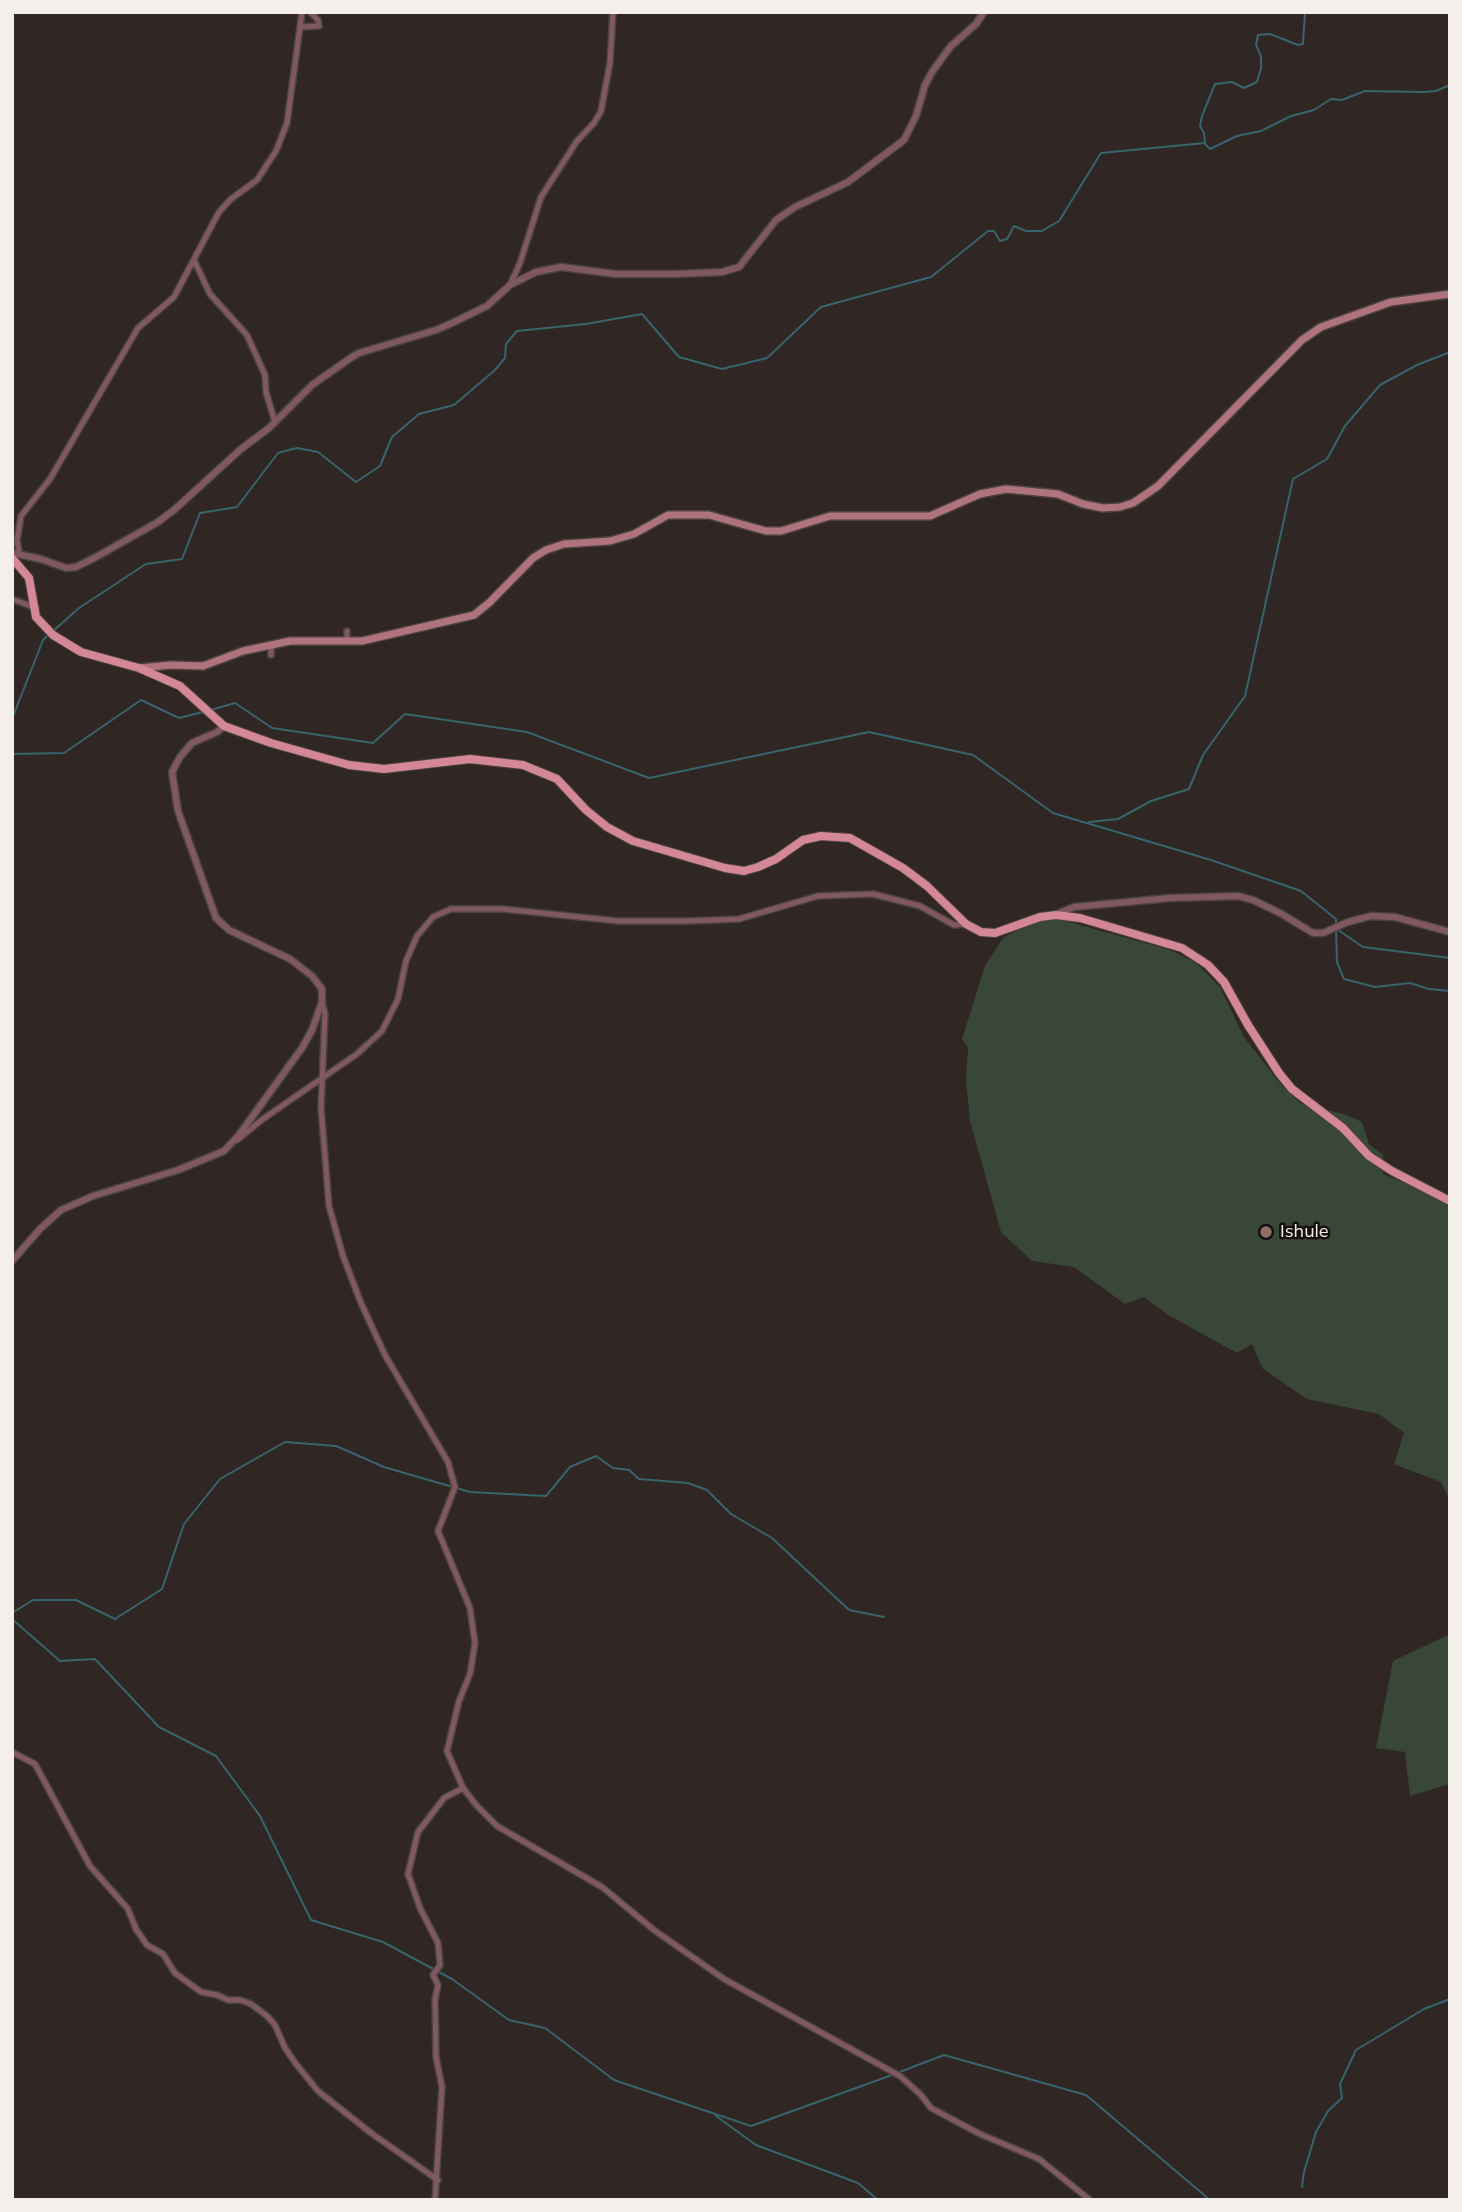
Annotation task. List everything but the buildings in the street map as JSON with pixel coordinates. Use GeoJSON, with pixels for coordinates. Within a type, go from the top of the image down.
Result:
{"type":"FeatureCollection","features":[{"type":"Feature","properties":{"kind":"main road"},"geometry":{"type":"LineString","coordinates":[[139,668],[203,666],[271,644],[290,641],[362,641],[410,627],[474,615],[533,558],[546,550],[564,544],[610,541],[634,534],[668,515],[709,515],[766,531],[781,531],[830,516],[930,516],[980,494],[1006,489],[1058,494],[1083,504],[1103,508],[1120,507],[1133,503],[1158,486],[1302,340],[1321,327],[1391,302],[1450,294]]}},
{"type":"Feature","properties":{"kind":"main road"},"geometry":{"type":"LineString","coordinates":[[15,555],[29,578],[36,617],[53,635],[81,652],[139,668],[180,686],[223,726],[271,743],[369,768],[395,769],[470,760],[523,765],[557,779],[586,810],[607,827],[625,836],[725,868],[744,871],[758,867],[776,859],[803,840],[821,836],[850,838],[904,868],[966,924],[981,932],[995,933],[1040,916],[1056,915],[1080,918],[1182,948],[1196,956],[1224,982],[1248,1025],[1292,1089],[1343,1128],[1369,1156],[1450,1201]]}},
{"type":"Feature","properties":{"kind":"street"},"geometry":{"type":"LineString","coordinates":[[302,12],[287,123],[276,151],[257,180],[231,199],[219,212],[174,297],[138,328],[50,479],[21,516],[15,555],[41,558],[66,568],[76,567],[96,557],[158,522],[275,422],[312,385],[359,353],[436,330],[487,306],[510,285],[536,272],[553,267],[632,275],[722,272],[739,267],[776,220],[795,207],[848,182],[904,140],[932,72],[951,46],[976,24],[984,12]]}},
{"type":"Feature","properties":{"kind":"street"},"geometry":{"type":"LineString","coordinates":[[300,27],[319,26],[318,20],[310,12]]}},
{"type":"Feature","properties":{"kind":"street"},"geometry":{"type":"LineString","coordinates":[[510,285],[543,193],[577,141],[601,111],[612,12]]}},
{"type":"Feature","properties":{"kind":"street"},"geometry":{"type":"LineString","coordinates":[[534,222],[543,223]]}},
{"type":"Feature","properties":{"kind":"street"},"geometry":{"type":"LineString","coordinates":[[194,260],[210,293],[247,335],[265,375],[266,392],[275,422]]}},
{"type":"Feature","properties":{"kind":"street"},"geometry":{"type":"LineString","coordinates":[[12,599],[36,608]]}},
{"type":"Feature","properties":{"kind":"street"},"geometry":{"type":"LineString","coordinates":[[346,642],[347,631]]}},
{"type":"Feature","properties":{"kind":"street"},"geometry":{"type":"LineString","coordinates":[[271,644],[271,655]]}},
{"type":"Feature","properties":{"kind":"street"},"geometry":{"type":"LineString","coordinates":[[223,726],[217,732],[192,743],[172,772],[178,811],[209,904],[215,918],[229,930],[290,959],[312,976],[323,992],[312,1030],[302,1048],[229,1147]]}},
{"type":"Feature","properties":{"kind":"street"},"geometry":{"type":"LineString","coordinates":[[12,1261],[61,1210],[93,1196],[212,1158],[262,1119],[357,1054],[382,1031],[398,999],[407,961],[417,936],[433,917],[451,909],[503,909],[618,921],[690,921],[739,919],[818,896],[873,894],[920,906],[954,925],[966,924]]}},
{"type":"Feature","properties":{"kind":"street"},"geometry":{"type":"LineString","coordinates":[[1056,915],[1074,907],[1170,898],[1238,896],[1280,912],[1313,933],[1323,933],[1358,918],[1384,916],[1450,932]]}},
{"type":"Feature","properties":{"kind":"street"},"geometry":{"type":"LineString","coordinates":[[322,1002],[325,1014],[321,1107],[329,1206],[343,1256],[361,1303],[386,1354],[448,1462],[454,1488],[438,1531],[470,1608],[475,1643],[470,1674],[458,1701],[447,1751],[463,1788],[477,1807],[498,1826],[602,1887],[654,1930],[724,1979],[900,2077],[921,2095],[931,2108],[980,2134],[1039,2159],[1090,2200]]}},
{"type":"Feature","properties":{"kind":"street"},"geometry":{"type":"LineString","coordinates":[[12,1752],[35,1764],[90,1866],[128,1909],[136,1929],[147,1945],[163,1954],[175,1973],[201,1993],[228,2000],[240,2000],[251,2004],[267,2016],[275,2025],[291,2056],[318,2091],[370,2133],[438,2180]]}},
{"type":"Feature","properties":{"kind":"street"},"geometry":{"type":"LineString","coordinates":[[435,2200],[442,2087],[436,2057],[435,2000],[438,1984],[433,1975],[440,1965],[438,1943],[420,1908],[408,1874],[418,1832],[444,1798],[463,1788]]}},
{"type":"Feature","properties":{"kind":"street"},"geometry":{"type":"LineString","coordinates":[[1050,2176],[1052,2168]]}},
{"type":"Feature","properties":{"kind":"green space"},"geometry":{"type":"Polygon","coordinates":[[[1059,919],[1170,950],[1196,963],[1220,987],[1244,1037],[1282,1086],[1301,1104],[1344,1114],[1362,1122],[1369,1144],[1383,1155],[1383,1174],[1450,1202],[1450,1501],[1441,1482],[1394,1464],[1404,1433],[1379,1414],[1307,1399],[1263,1369],[1252,1344],[1237,1353],[1168,1315],[1144,1297],[1125,1304],[1074,1267],[1032,1261],[1001,1232],[970,1121],[966,1082],[968,1048],[962,1039],[985,966],[1003,938],[1034,921],[1059,919]]]}},
{"type":"Feature","properties":{"kind":"green space"},"geometry":{"type":"Polygon","coordinates":[[[1450,1634],[1450,1784],[1410,1796],[1405,1752],[1376,1748],[1393,1661],[1450,1634]]]}},
{"type":"Feature","properties":{"kind":"waterway"},"geometry":{"type":"LineString","coordinates":[[52,632],[79,608],[146,564],[182,559],[200,513],[237,507],[278,453],[297,448],[318,452],[356,482],[380,466],[392,437],[419,414],[454,405],[495,370],[505,358],[506,344],[517,331],[586,324],[642,314],[679,357],[722,369],[767,358],[821,307],[931,277],[988,231],[994,231],[1000,241],[1007,239],[1014,226],[1026,231],[1042,231],[1059,221],[1101,153],[1205,143],[1200,126],[1215,84],[1232,82],[1244,88],[1257,82],[1261,68],[1261,56],[1256,45],[1258,35],[1270,34],[1298,45],[1303,44],[1305,12]]}},
{"type":"Feature","properties":{"kind":"waterway"},"geometry":{"type":"LineString","coordinates":[[1205,144],[1210,149],[1237,136],[1261,131],[1291,116],[1314,110],[1331,99],[1342,100],[1365,91],[1436,91],[1450,85]]}},
{"type":"Feature","properties":{"kind":"waterway"},"geometry":{"type":"LineString","coordinates":[[1089,822],[1118,819],[1151,801],[1189,789],[1203,755],[1245,696],[1293,479],[1327,459],[1345,426],[1380,385],[1417,365],[1450,352]]}},
{"type":"Feature","properties":{"kind":"waterway"},"geometry":{"type":"LineString","coordinates":[[12,719],[43,640],[48,635]]}},
{"type":"Feature","properties":{"kind":"waterway"},"geometry":{"type":"LineString","coordinates":[[12,754],[64,753],[141,700],[179,718],[203,712]]}},
{"type":"Feature","properties":{"kind":"waterway"},"geometry":{"type":"LineString","coordinates":[[211,710],[235,703],[272,728],[373,743],[405,714],[527,732],[649,778],[869,732],[973,755],[1053,813],[1211,860],[1301,891],[1336,919],[1336,925]]}},
{"type":"Feature","properties":{"kind":"waterway"},"geometry":{"type":"LineString","coordinates":[[1336,929],[1337,962],[1344,979],[1375,987],[1410,983],[1429,989],[1450,991]]}},
{"type":"Feature","properties":{"kind":"waterway"},"geometry":{"type":"LineString","coordinates":[[1338,930],[1363,947],[1450,958]]}},
{"type":"Feature","properties":{"kind":"waterway"},"geometry":{"type":"LineString","coordinates":[[12,1613],[33,1600],[76,1600],[115,1619],[162,1589],[184,1524],[220,1479],[285,1442],[336,1446],[384,1467],[470,1492],[546,1496],[570,1467],[596,1456],[613,1468],[629,1470],[639,1479],[688,1483],[707,1490],[731,1514],[772,1538],[849,1610],[884,1617]]}},
{"type":"Feature","properties":{"kind":"waterway"},"geometry":{"type":"LineString","coordinates":[[12,1619],[60,1661],[95,1659],[159,1727],[216,1756],[260,1816],[311,1920],[383,1942],[452,1979],[509,2020],[545,2028],[614,2080],[751,2126],[892,2075]]}},
{"type":"Feature","properties":{"kind":"waterway"},"geometry":{"type":"LineString","coordinates":[[1302,2187],[1316,2132],[1328,2111],[1342,2098],[1340,2084],[1356,2050],[1424,2009],[1450,1999]]}},
{"type":"Feature","properties":{"kind":"waterway"},"geometry":{"type":"LineString","coordinates":[[897,2073],[944,2055],[1086,2095],[1210,2200]]}},
{"type":"Feature","properties":{"kind":"waterway"},"geometry":{"type":"LineString","coordinates":[[716,2116],[756,2145],[858,2183],[878,2200]]}},
{"type":"Feature","properties":{"kind":"place","name":"Ishule"},"geometry":{"type":"Point","coordinates":[1266,1232]}}]}
